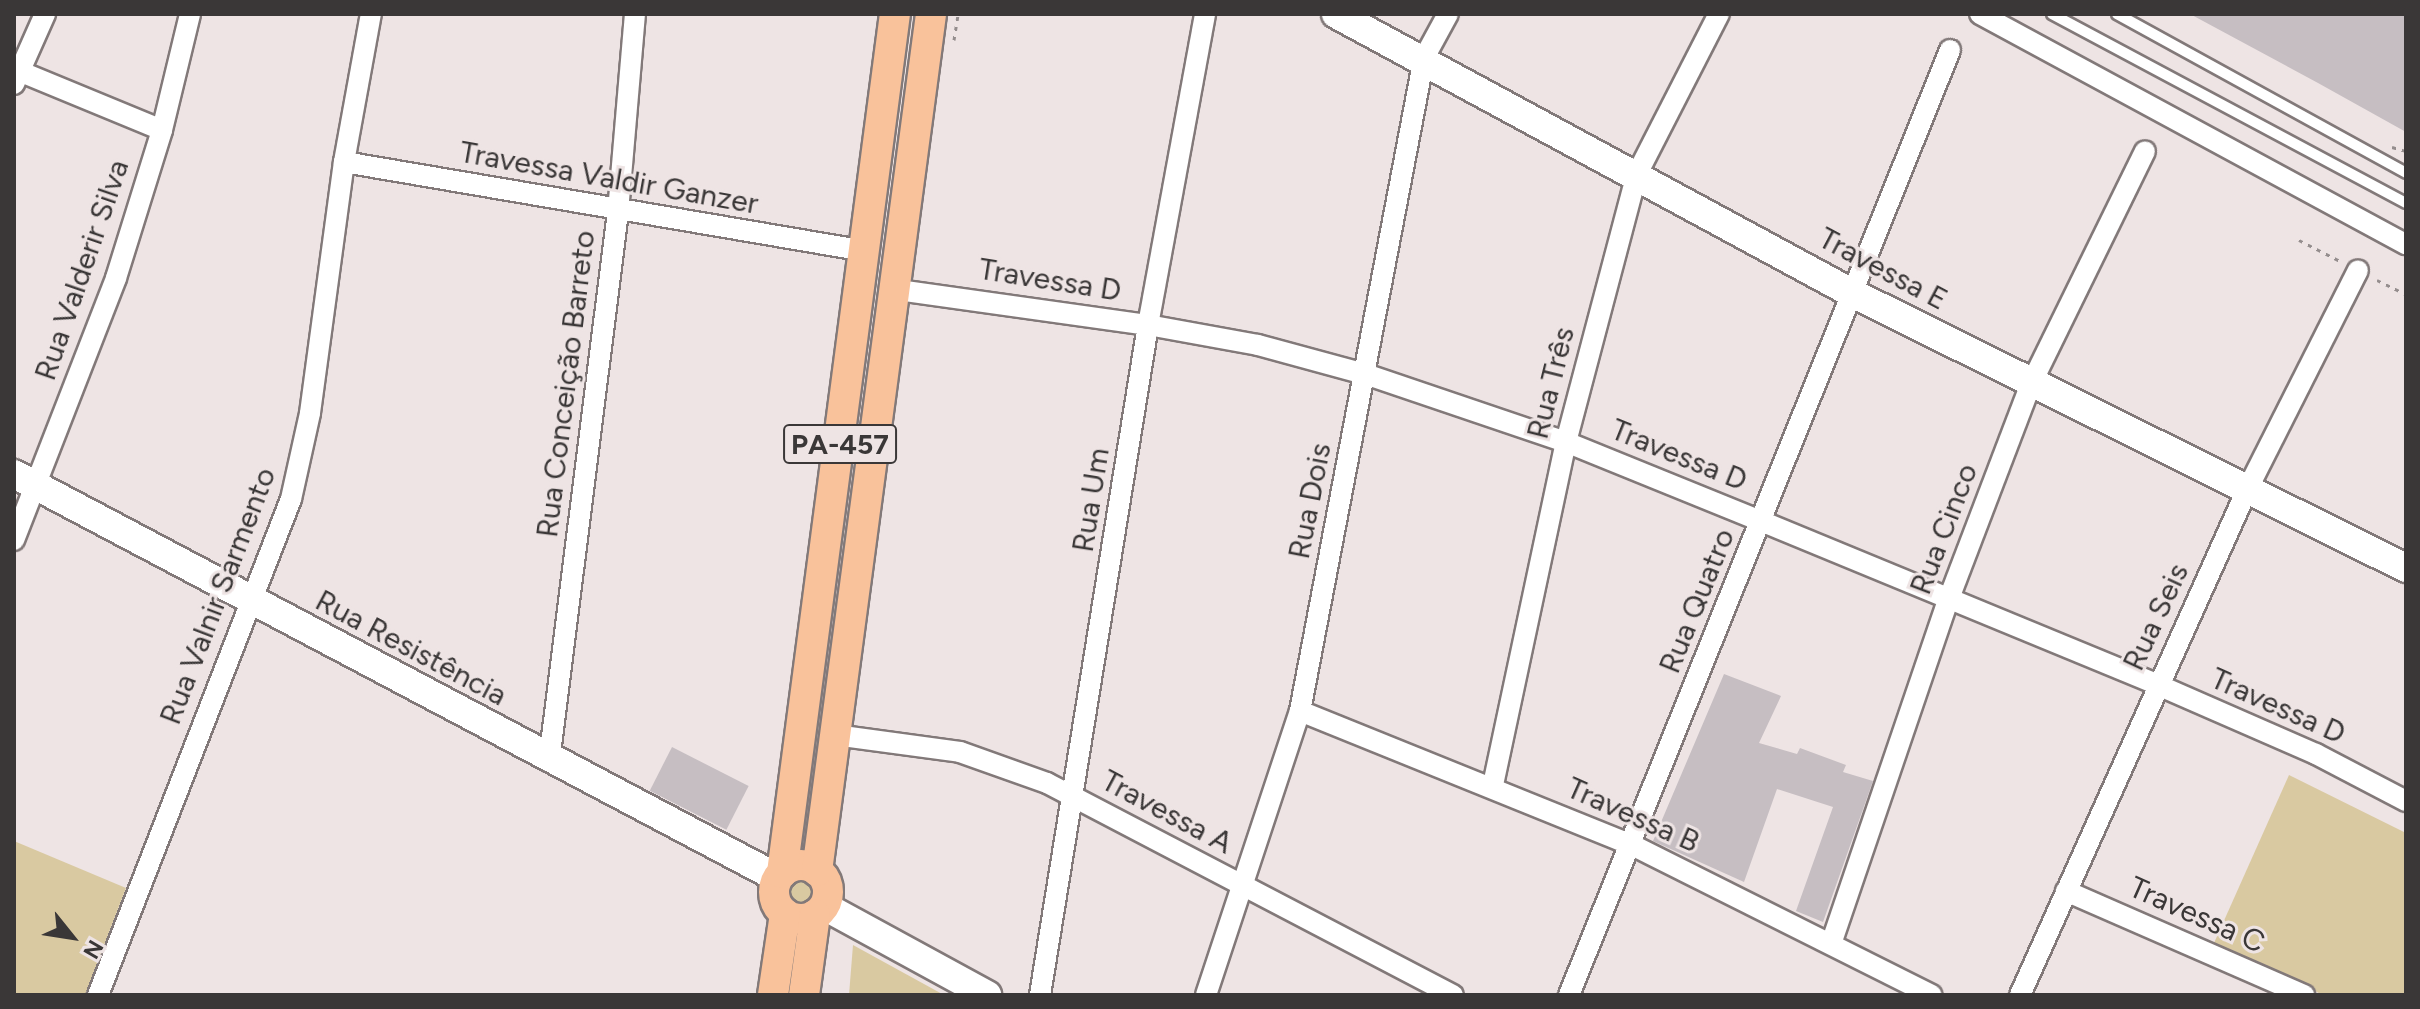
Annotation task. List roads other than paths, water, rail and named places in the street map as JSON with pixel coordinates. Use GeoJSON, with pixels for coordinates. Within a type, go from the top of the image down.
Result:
{"type":"FeatureCollection","features":[{"type":"Feature","properties":{"kind":"main road","name":"PA-457"},"geometry":{"type":"LineString","coordinates":[[773,995],[785,914],[774,898],[780,876],[895,14]]}},
{"type":"Feature","properties":{"kind":"main road","name":"PA-457"},"geometry":{"type":"LineString","coordinates":[[804,995],[820,910],[828,887],[817,871],[891,289],[931,14]]}},
{"type":"Feature","properties":{"kind":"main road"},"geometry":{"type":"LineString","coordinates":[[780,876],[799,865],[817,871]]}},
{"type":"Feature","properties":{"kind":"main road"},"geometry":{"type":"LineString","coordinates":[[785,914],[803,919],[820,910]]}},
{"type":"Feature","properties":{"kind":"street"},"geometry":{"type":"LineString","coordinates":[[45,14],[16,74],[162,130]]}},
{"type":"Feature","properties":{"kind":"street","name":"Rua Valderir Silva"},"geometry":{"type":"LineString","coordinates":[[14,540],[24,480],[116,278],[162,130],[190,14]]}},
{"type":"Feature","properties":{"kind":"street","name":"Rua Valnir Sarmento"},"geometry":{"type":"LineString","coordinates":[[98,995],[249,600],[291,499],[301,460],[344,162],[371,14]]}},
{"type":"Feature","properties":{"kind":"street","name":"Rua Conceição Barreto"},"geometry":{"type":"LineString","coordinates":[[549,761],[618,212],[635,14]]}},
{"type":"Feature","properties":{"kind":"street","name":"Rua Um"},"geometry":{"type":"LineString","coordinates":[[1040,995],[1075,798],[1148,325],[1205,14]]}},
{"type":"Feature","properties":{"kind":"street","name":"Travessa E"},"geometry":{"type":"LineString","coordinates":[[1336,14],[1424,58],[1850,292],[2406,568]]}},
{"type":"Feature","properties":{"kind":"street","name":"Rua Dois"},"geometry":{"type":"LineString","coordinates":[[1206,995],[1245,887],[1300,711],[1424,58],[1448,14]]}},
{"type":"Feature","properties":{"kind":"street","name":"Rua Três"},"geometry":{"type":"LineString","coordinates":[[1493,785],[1566,442],[1637,174],[1719,14]]}},
{"type":"Feature","properties":{"kind":"street"},"geometry":{"type":"LineString","coordinates":[[1980,14],[2406,244]]}},
{"type":"Feature","properties":{"kind":"street","name":"Rua Quatro"},"geometry":{"type":"LineString","coordinates":[[1569,995],[1950,50]]}},
{"type":"Feature","properties":{"kind":"street","name":"Rua Cinco"},"geometry":{"type":"LineString","coordinates":[[1832,941],[1948,601],[2031,384],[2145,151]]}},
{"type":"Feature","properties":{"kind":"street","name":"Travessa Valdir Ganzer"},"geometry":{"type":"LineString","coordinates":[[344,162],[618,212],[865,251]]}},
{"type":"Feature","properties":{"kind":"street","name":"Rua Seis"},"geometry":{"type":"LineString","coordinates":[[2020,995],[2247,490],[2358,270]]}},
{"type":"Feature","properties":{"kind":"street","name":"Travessa D"},"geometry":{"type":"LineString","coordinates":[[891,289],[1148,325],[1258,345],[1365,374],[1566,442],[1761,521],[1948,601],[2158,685],[2316,754],[2406,801]]}},
{"type":"Feature","properties":{"kind":"street","name":"Rua Resistência"},"geometry":{"type":"LineString","coordinates":[[24,480],[549,761],[780,876]]}},
{"type":"Feature","properties":{"kind":"street","name":"Travessa B"},"geometry":{"type":"LineString","coordinates":[[1300,711],[1493,785],[1632,845],[1832,941],[1932,995]]}},
{"type":"Feature","properties":{"kind":"street","name":"Travessa A"},"geometry":{"type":"LineString","coordinates":[[835,735],[960,752],[1075,798],[1453,995]]}},
{"type":"Feature","properties":{"kind":"street","name":"Travessa C"},"geometry":{"type":"LineString","coordinates":[[2066,891],[2304,995]]}},
{"type":"Feature","properties":{"kind":"street"},"geometry":{"type":"LineString","coordinates":[[820,910],[987,995]]}},
{"type":"Feature","properties":{"kind":"lane"},"geometry":{"type":"LineString","coordinates":[[2052,14],[2405,199]]}},
{"type":"Feature","properties":{"kind":"lane"},"geometry":{"type":"LineString","coordinates":[[2117,14],[2406,173]]}}]}
